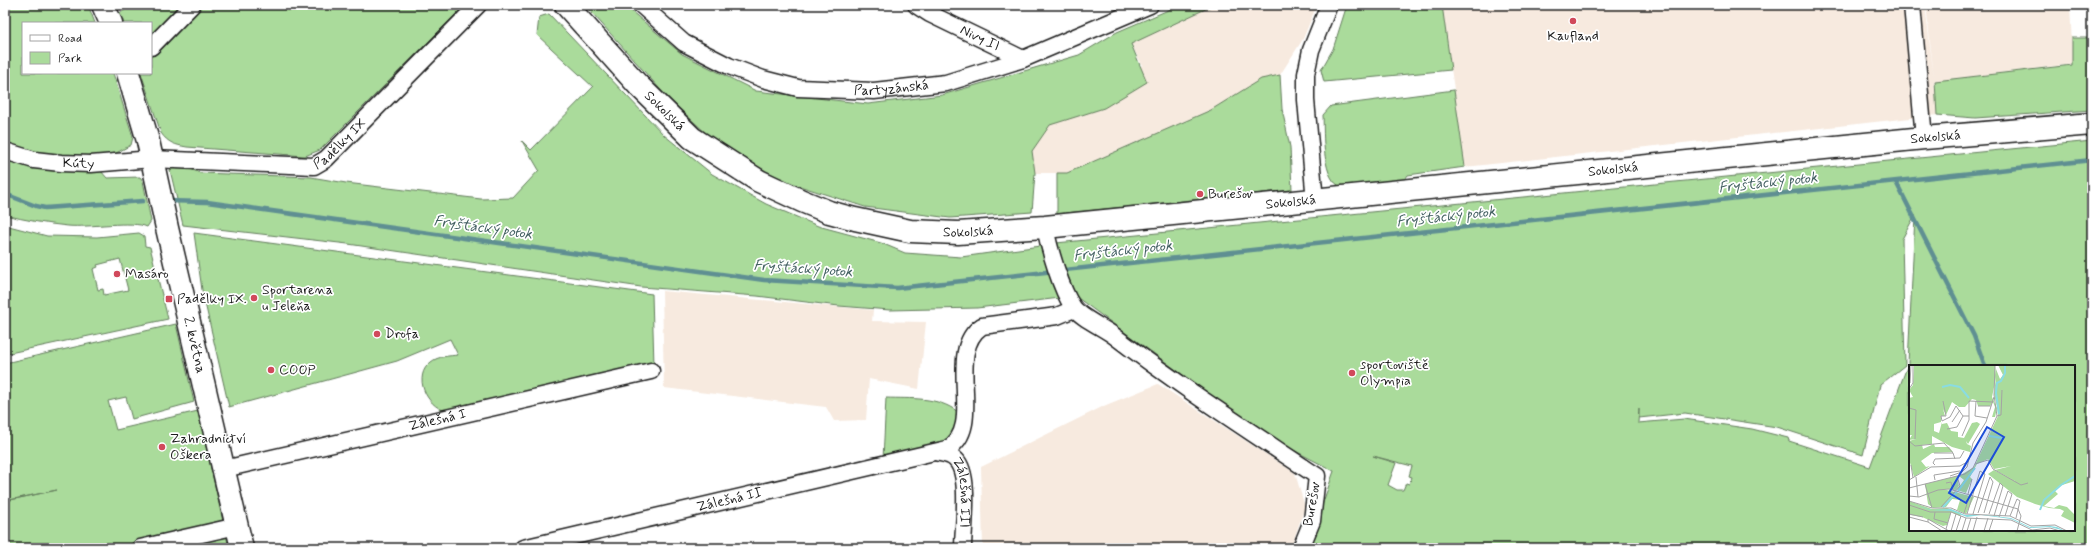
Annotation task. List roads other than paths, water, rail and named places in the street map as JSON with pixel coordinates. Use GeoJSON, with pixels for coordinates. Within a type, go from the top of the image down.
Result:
{"type":"FeatureCollection","features":[{"type":"Feature","properties":{"kind":"main road"},"geometry":{"type":"LineString","coordinates":[[103,5],[111,22]]}},
{"type":"Feature","properties":{"kind":"main road","name":"Sokolská"},"geometry":{"type":"LineString","coordinates":[[566,5],[638,85],[692,138],[759,181],[802,201],[829,212],[855,220],[910,231],[1047,237],[1315,201],[1924,138],[2092,124]]}},
{"type":"Feature","properties":{"kind":"main road","name":"2. května"},"geometry":{"type":"LineString","coordinates":[[128,74],[154,168],[166,228],[242,548]]}},
{"type":"Feature","properties":{"kind":"street"},"geometry":{"type":"LineString","coordinates":[[152,45],[192,5]]}},
{"type":"Feature","properties":{"kind":"street","name":"Padělky IX"},"geometry":{"type":"LineString","coordinates":[[154,168],[309,168],[318,165],[478,5]]}},
{"type":"Feature","properties":{"kind":"street","name":"Nivy II"},"geometry":{"type":"LineString","coordinates":[[916,5],[930,14],[1023,59]]}},
{"type":"Feature","properties":{"kind":"street","name":"Partyzánská"},"geometry":{"type":"LineString","coordinates":[[642,6],[684,42],[723,63],[763,79],[798,88],[874,91],[946,83],[1023,59],[1150,5]]}},
{"type":"Feature","properties":{"kind":"street"},"geometry":{"type":"LineString","coordinates":[[1315,201],[1306,100],[1306,74],[1311,50],[1329,5]]}},
{"type":"Feature","properties":{"kind":"street"},"geometry":{"type":"LineString","coordinates":[[1912,5],[1924,138]]}},
{"type":"Feature","properties":{"kind":"street","name":"Kúty"},"geometry":{"type":"LineString","coordinates":[[5,151],[34,160],[154,168]]}},
{"type":"Feature","properties":{"kind":"street"},"geometry":{"type":"LineString","coordinates":[[1047,237],[1070,302]]}},
{"type":"Feature","properties":{"kind":"street","name":"Zálešná II"},"geometry":{"type":"LineString","coordinates":[[523,548],[947,449],[957,442],[964,428],[966,346],[973,333],[982,326],[988,324],[1057,316],[1070,302]]}},
{"type":"Feature","properties":{"kind":"street","name":"Burešov"},"geometry":{"type":"LineString","coordinates":[[1070,302],[1166,376],[1317,476],[1312,521],[1301,548]]}},
{"type":"Feature","properties":{"kind":"street","name":"Zálešná I"},"geometry":{"type":"LineString","coordinates":[[224,469],[651,371]]}},
{"type":"Feature","properties":{"kind":"street","name":"Zálešná III"},"geometry":{"type":"LineString","coordinates":[[936,452],[952,456],[957,460],[963,471],[963,548]]}},
{"type":"Feature","properties":{"kind":"street"},"geometry":{"type":"LineString","coordinates":[[140,548],[237,526]]}},
{"type":"Feature","properties":{"kind":"waterway","name":"Fryštácký potok"},"geometry":{"type":"LineString","coordinates":[[166,201],[207,202],[764,280],[897,288],[2092,160]]}},
{"type":"Feature","properties":{"kind":"waterway"},"geometry":{"type":"LineString","coordinates":[[1896,182],[1974,336],[1985,365]]}},
{"type":"Feature","properties":{"kind":"waterway","name":"Fryštácký potok"},"geometry":{"type":"LineString","coordinates":[[5,194],[45,208],[143,201]]}},
{"type":"Feature","properties":{"kind":"place","name":"Kaufland"},"geometry":{"type":"Point","coordinates":[1573,21]}},
{"type":"Feature","properties":{"kind":"place","name":"Burešov"},"geometry":{"type":"Point","coordinates":[1200,194]}},
{"type":"Feature","properties":{"kind":"place","name":"Masáro"},"geometry":{"type":"Point","coordinates":[117,274]}},
{"type":"Feature","properties":{"kind":"place","name":"Sportarena u Jeleňa"},"geometry":{"type":"Point","coordinates":[254,298]}},
{"type":"Feature","properties":{"kind":"place","name":"Padělky IX."},"geometry":{"type":"Point","coordinates":[169,299]}},
{"type":"Feature","properties":{"kind":"place","name":"Drofa"},"geometry":{"type":"Point","coordinates":[377,334]}},
{"type":"Feature","properties":{"kind":"place","name":"COOP"},"geometry":{"type":"Point","coordinates":[271,370]}},
{"type":"Feature","properties":{"kind":"place","name":"sportoviště Olympia"},"geometry":{"type":"Point","coordinates":[1352,373]}},
{"type":"Feature","properties":{"kind":"place","name":"Zahradnictví Oškera"},"geometry":{"type":"Point","coordinates":[162,447]}}]}
